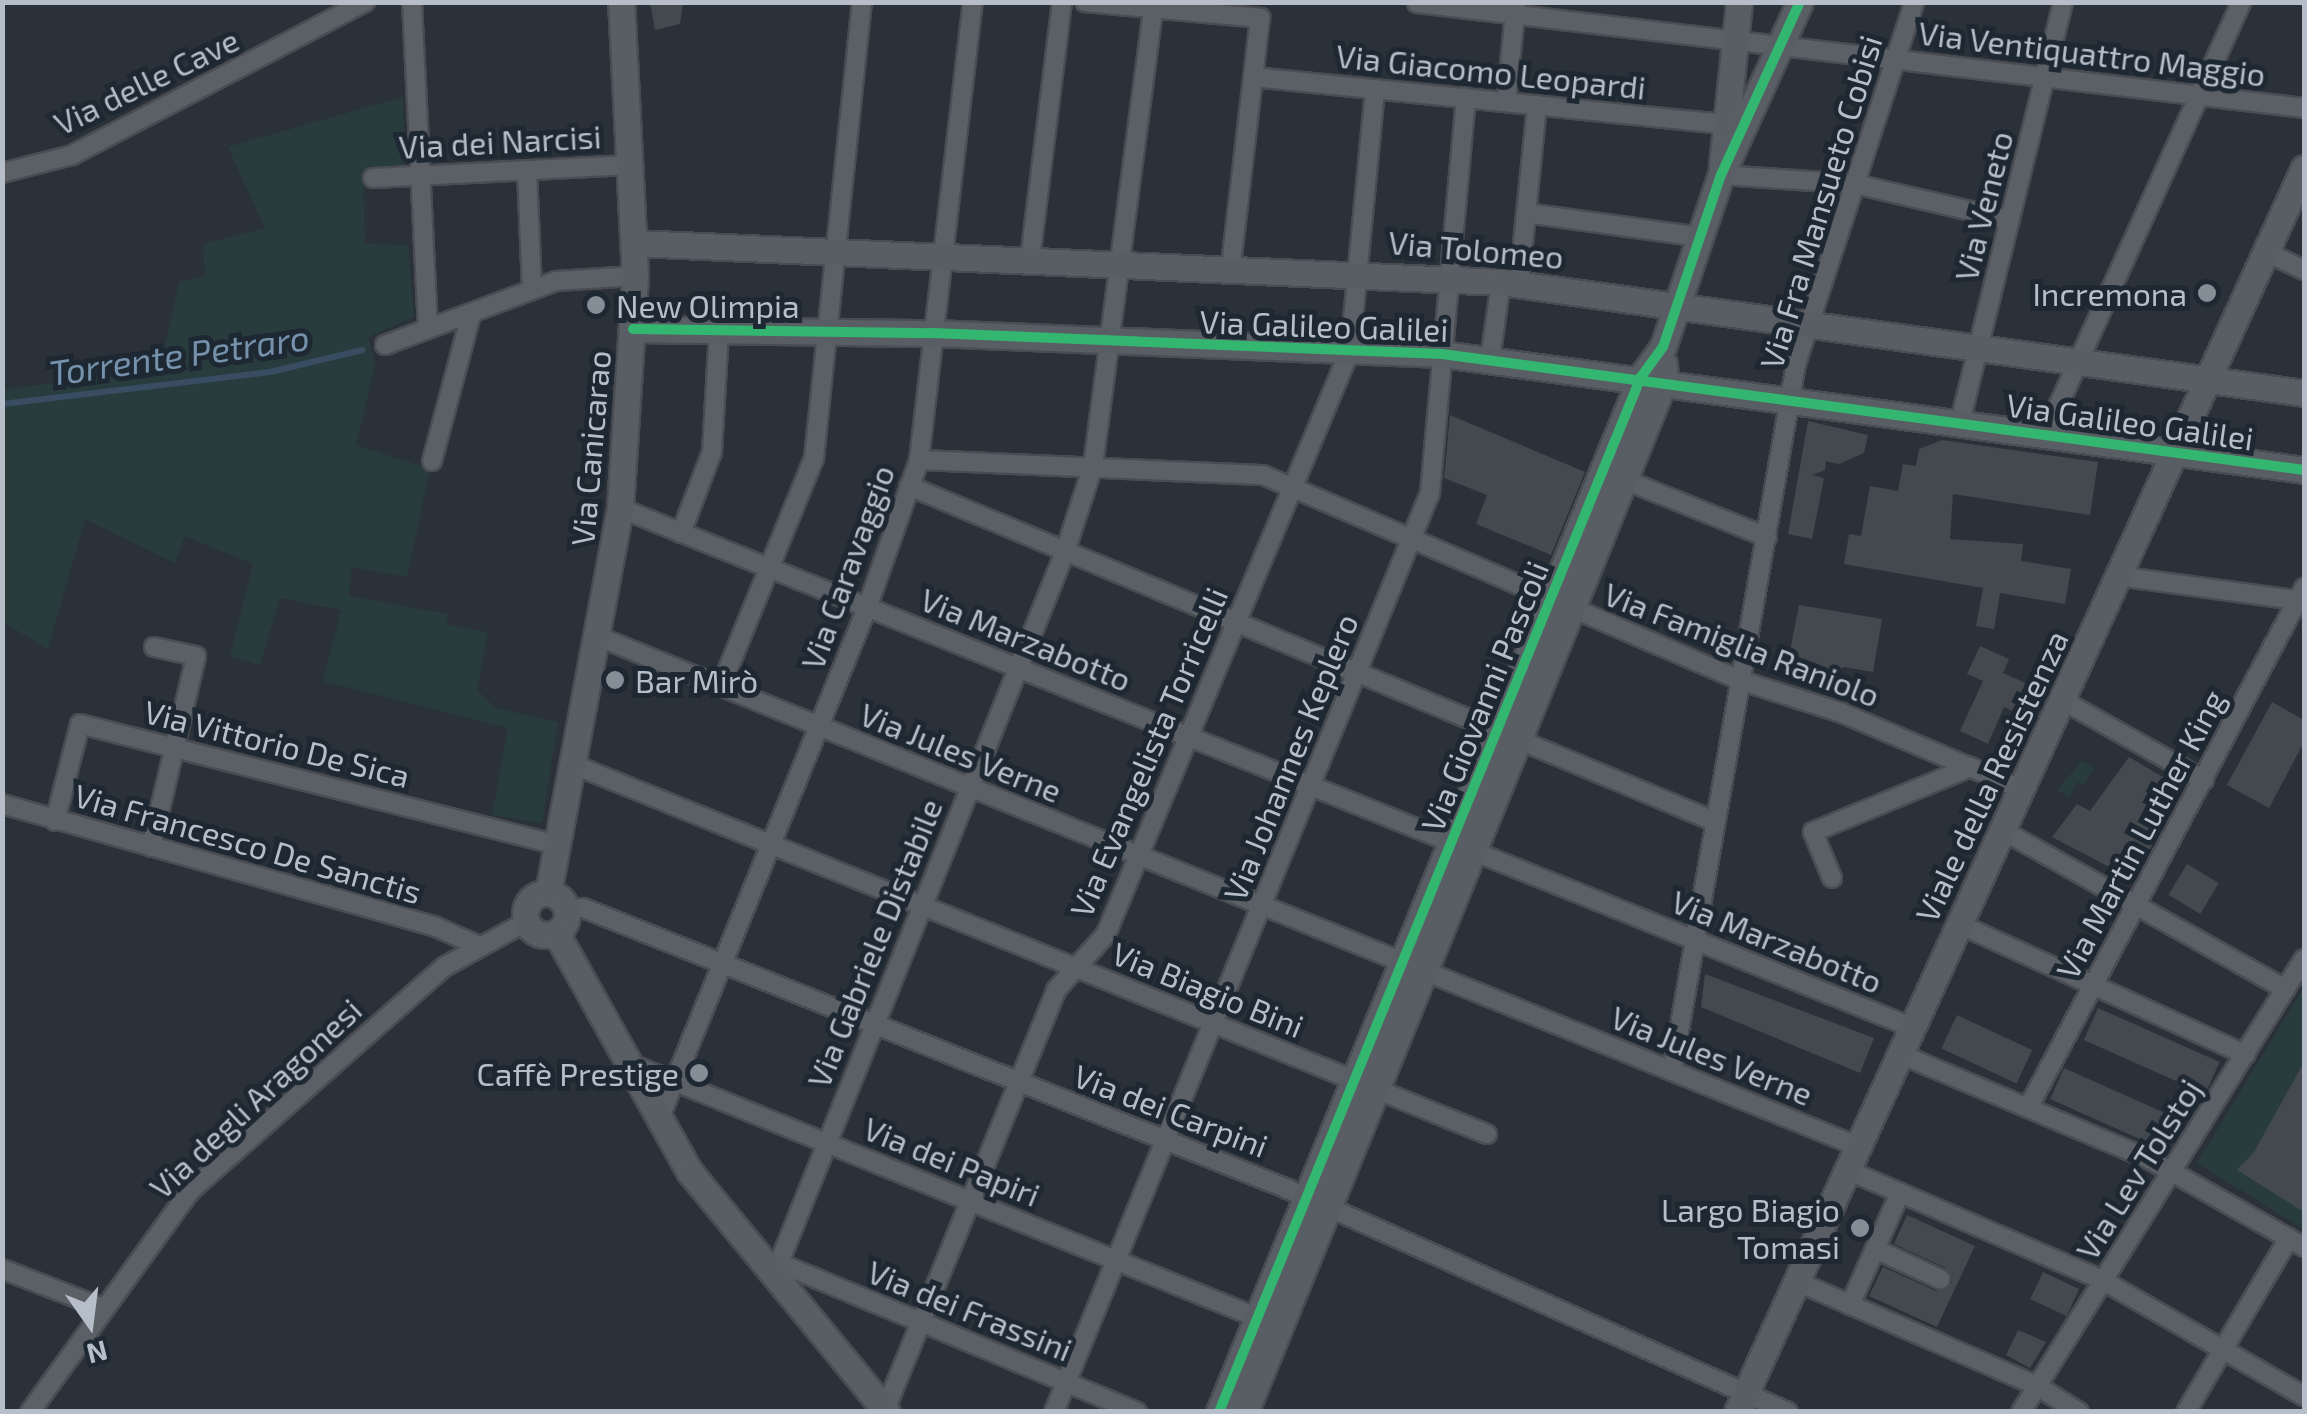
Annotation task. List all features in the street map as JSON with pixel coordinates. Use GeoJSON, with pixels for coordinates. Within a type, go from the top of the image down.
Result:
{"type":"FeatureCollection","features":[{"type":"Feature","properties":{"kind":"street","name":"Via delle Cave"},"geometry":{"type":"LineString","coordinates":[[2,173],[72,154],[365,2]]}},
{"type":"Feature","properties":{"kind":"street"},"geometry":{"type":"LineString","coordinates":[[412,2],[428,329]]}},
{"type":"Feature","properties":{"kind":"street","name":"Via Canicarao"},"geometry":{"type":"LineString","coordinates":[[557,912],[555,844],[599,637],[620,508],[633,329],[634,242],[621,2]]}},
{"type":"Feature","properties":{"kind":"street"},"geometry":{"type":"LineString","coordinates":[[721,686],[814,458],[824,331],[862,2]]}},
{"type":"Feature","properties":{"kind":"street","name":"Via Caravaggio"},"geometry":{"type":"LineString","coordinates":[[658,1123],[867,608],[919,460],[972,2]]}},
{"type":"Feature","properties":{"kind":"street"},"geometry":{"type":"LineString","coordinates":[[1030,259],[1062,2]]}},
{"type":"Feature","properties":{"kind":"street"},"geometry":{"type":"LineString","coordinates":[[1085,2],[1154,5],[1260,18],[1231,266]]}},
{"type":"Feature","properties":{"kind":"street","name":"Via Ventiquattro Maggio"},"geometry":{"type":"LineString","coordinates":[[1417,2],[1516,8],[1733,41],[2304,108]]}},
{"type":"Feature","properties":{"kind":"street"},"geometry":{"type":"LineString","coordinates":[[1739,2],[1721,175],[1854,184],[2010,220]]}},
{"type":"Feature","properties":{"kind":"street","name":"Via Giovanni Pascoli"},"geometry":{"type":"LineString","coordinates":[[1561,606],[1625,480],[1653,378],[1721,175],[1800,2]]}},
{"type":"Feature","properties":{"kind":"street","name":"Via Fra Mansueto Cobisi"},"geometry":{"type":"LineString","coordinates":[[1672,1071],[1792,396],[1809,322],[1914,2]]}},
{"type":"Feature","properties":{"kind":"street","name":"Via Veneto"},"geometry":{"type":"LineString","coordinates":[[1960,422],[2062,2]]}},
{"type":"Feature","properties":{"kind":"street"},"geometry":{"type":"LineString","coordinates":[[2045,435],[2241,2]]}},
{"type":"Feature","properties":{"kind":"street","name":"Via Gabriele Distabile"},"geometry":{"type":"LineString","coordinates":[[775,1267],[1065,552],[1093,466],[1106,342],[1154,5]]}},
{"type":"Feature","properties":{"kind":"street"},"geometry":{"type":"LineString","coordinates":[[1506,102],[1516,8]]}},
{"type":"Feature","properties":{"kind":"street","name":"Via Giacomo Leopardi"},"geometry":{"type":"LineString","coordinates":[[1253,77],[1537,105],[1725,111],[1758,100]]}},
{"type":"Feature","properties":{"kind":"street","name":"Via Evangelista Torricelli"},"geometry":{"type":"LineString","coordinates":[[886,1411],[1056,990],[1073,966],[1106,934],[1350,350],[1375,89]]}},
{"type":"Feature","properties":{"kind":"street","name":"Via Johannes Keplero"},"geometry":{"type":"LineString","coordinates":[[1054,1412],[1430,493],[1466,98]]}},
{"type":"Feature","properties":{"kind":"street"},"geometry":{"type":"LineString","coordinates":[[1490,360],[1526,213],[1537,105]]}},
{"type":"Feature","properties":{"kind":"street","name":"Via dei Narcisi"},"geometry":{"type":"LineString","coordinates":[[373,178],[631,164]]}},
{"type":"Feature","properties":{"kind":"street","name":"Viale della Resistenza"},"geometry":{"type":"LineString","coordinates":[[1741,1402],[2304,168]]}},
{"type":"Feature","properties":{"kind":"street"},"geometry":{"type":"LineString","coordinates":[[527,170],[532,289]]}},
{"type":"Feature","properties":{"kind":"street"},"geometry":{"type":"LineString","coordinates":[[1526,213],[1701,237]]}},
{"type":"Feature","properties":{"kind":"street","name":"Via Tolomeo"},"geometry":{"type":"LineString","coordinates":[[634,242],[1356,271],[1510,283],[1678,302],[2304,393]]}},
{"type":"Feature","properties":{"kind":"street"},"geometry":{"type":"LineString","coordinates":[[2266,252],[2304,270]]}},
{"type":"Feature","properties":{"kind":"street"},"geometry":{"type":"LineString","coordinates":[[385,344],[532,289],[634,276]]}},
{"type":"Feature","properties":{"kind":"street"},"geometry":{"type":"LineString","coordinates":[[432,461],[471,314]]}},
{"type":"Feature","properties":{"kind":"street","name":"Via Galileo Galilei"},"geometry":{"type":"LineString","coordinates":[[633,329],[934,333],[1442,354],[1792,396],[2304,470]]}},
{"type":"Feature","properties":{"kind":"street"},"geometry":{"type":"LineString","coordinates":[[680,533],[712,452],[719,330]]}},
{"type":"Feature","properties":{"kind":"street","name":"Via Giovanni Pascoli"},"geometry":{"type":"LineString","coordinates":[[1219,1412],[1268,1322],[1653,378]]}},
{"type":"Feature","properties":{"kind":"street","name":"Via Famiglia Raniolo"},"geometry":{"type":"LineString","coordinates":[[919,460],[1263,475],[1292,491],[1742,681],[1970,766],[2021,789]]}},
{"type":"Feature","properties":{"kind":"street"},"geometry":{"type":"LineString","coordinates":[[1625,480],[1767,538]]}},
{"type":"Feature","properties":{"kind":"street"},"geometry":{"type":"LineString","coordinates":[[909,486],[1716,822]]}},
{"type":"Feature","properties":{"kind":"street","name":"Via Marzabotto"},"geometry":{"type":"LineString","coordinates":[[620,508],[1911,1027]]}},
{"type":"Feature","properties":{"kind":"street"},"geometry":{"type":"LineString","coordinates":[[2118,576],[2302,596]]}},
{"type":"Feature","properties":{"kind":"street","name":"Via Martin Luther King"},"geometry":{"type":"LineString","coordinates":[[2028,1108],[2302,596]]}},
{"type":"Feature","properties":{"kind":"street","name":"Via Jules Verne"},"geometry":{"type":"LineString","coordinates":[[599,637],[1672,1071],[1852,1158],[1900,1194],[2102,1280],[2304,1396]]}},
{"type":"Feature","properties":{"kind":"street"},"geometry":{"type":"LineString","coordinates":[[151,847],[196,656],[154,647]]}},
{"type":"Feature","properties":{"kind":"street"},"geometry":{"type":"LineString","coordinates":[[2062,700],[2204,780]]}},
{"type":"Feature","properties":{"kind":"street","name":"Via Vittorio De Sica"},"geometry":{"type":"LineString","coordinates":[[55,820],[80,724],[555,844]]}},
{"type":"Feature","properties":{"kind":"street","name":"Via Biagio Bini"},"geometry":{"type":"LineString","coordinates":[[572,764],[1487,1134]]}},
{"type":"Feature","properties":{"kind":"street"},"geometry":{"type":"LineString","coordinates":[[1832,878],[1813,832],[1970,766]]}},
{"type":"Feature","properties":{"kind":"street","name":"Via Francesco De Sanctis"},"geometry":{"type":"LineString","coordinates":[[2,804],[436,927],[475,944]]}},
{"type":"Feature","properties":{"kind":"street"},"geometry":{"type":"LineString","coordinates":[[2002,830],[2285,988]]}},
{"type":"Feature","properties":{"kind":"street"},"geometry":{"type":"LineString","coordinates":[[526,905],[557,912],[538,934],[526,922],[526,905]]}},
{"type":"Feature","properties":{"kind":"street","name":"Via dei Carpini"},"geometry":{"type":"LineString","coordinates":[[557,912],[583,908],[1318,1201],[1741,1402],[1788,1412]]}},
{"type":"Feature","properties":{"kind":"street"},"geometry":{"type":"LineString","coordinates":[[557,912],[624,1061],[658,1123],[718,1211],[775,1267],[886,1411]]}},
{"type":"Feature","properties":{"kind":"street","name":"Via degli Aragonesi"},"geometry":{"type":"LineString","coordinates":[[30,1412],[100,1308],[190,1191],[475,944],[526,922]]}},
{"type":"Feature","properties":{"kind":"street"},"geometry":{"type":"LineString","coordinates":[[1959,924],[2246,1056]]}},
{"type":"Feature","properties":{"kind":"street","name":"Via Lev Tolstoj"},"geometry":{"type":"LineString","coordinates":[[2021,1412],[2304,958]]}},
{"type":"Feature","properties":{"kind":"street"},"geometry":{"type":"LineString","coordinates":[[1900,1054],[2170,1171],[2297,1243],[2223,1350],[2186,1412]]}},
{"type":"Feature","properties":{"kind":"street","name":"Via dei Papiri"},"geometry":{"type":"LineString","coordinates":[[624,1061],[1268,1322]]}},
{"type":"Feature","properties":{"kind":"street"},"geometry":{"type":"LineString","coordinates":[[1850,1305],[1900,1194]]}},
{"type":"Feature","properties":{"kind":"street"},"geometry":{"type":"LineString","coordinates":[[1876,1249],[1940,1278]]}},
{"type":"Feature","properties":{"kind":"street","name":"Via dei Frassini"},"geometry":{"type":"LineString","coordinates":[[775,1267],[921,1322],[1137,1412]]}},
{"type":"Feature","properties":{"kind":"street"},"geometry":{"type":"LineString","coordinates":[[2,1269],[100,1308]]}},
{"type":"Feature","properties":{"kind":"street"},"geometry":{"type":"LineString","coordinates":[[1796,1281],[2037,1386],[2079,1412]]}},
{"type":"Feature","properties":{"kind":"street","name":"Via Giovanni Pascoli"},"geometry":{"type":"LineString","coordinates":[[1245,1412],[1268,1322]]}},
{"type":"Feature","properties":{"kind":"green space"},"geometry":{"type":"Polygon","coordinates":[[[403,97],[406,172],[363,176],[365,244],[408,245],[414,317],[368,337],[375,365],[356,445],[430,469],[407,577],[352,567],[349,596],[448,614],[447,625],[488,632],[477,690],[495,708],[558,722],[542,823],[492,815],[508,728],[323,681],[341,610],[280,598],[260,665],[230,656],[253,564],[185,536],[175,563],[85,519],[48,649],[3,622],[2,390],[160,368],[179,282],[205,276],[203,244],[265,228],[228,147],[403,97]]]}},
{"type":"Feature","properties":{"kind":"green space"},"geometry":{"type":"Polygon","coordinates":[[[2082,761],[2094,768],[2084,785],[2077,782],[2069,797],[2057,790],[2082,761]]]}},
{"type":"Feature","properties":{"kind":"green space"},"geometry":{"type":"Polygon","coordinates":[[[2304,987],[2304,1229],[2197,1163],[2304,987]]]}},
{"type":"Feature","properties":{"kind":"building"},"geometry":{"type":"Polygon","coordinates":[[[650,2],[683,2],[680,24],[655,30],[650,2]]]}},
{"type":"Feature","properties":{"kind":"building"},"geometry":{"type":"Polygon","coordinates":[[[1450,415],[1585,472],[1551,555],[1476,524],[1487,495],[1444,478],[1450,415]]]}},
{"type":"Feature","properties":{"kind":"building"},"geometry":{"type":"Polygon","coordinates":[[[1808,421],[1868,435],[1864,453],[1839,464],[1826,461],[1825,470],[1812,475],[1824,478],[1812,539],[1788,534],[1808,421]]]}},
{"type":"Feature","properties":{"kind":"building"},"geometry":{"type":"Polygon","coordinates":[[[1942,440],[2098,462],[2090,515],[1953,494],[1950,539],[2023,544],[2021,561],[2071,569],[2065,604],[2000,593],[1994,629],[1976,626],[1983,588],[1844,564],[1849,534],[1861,536],[1870,486],[1898,491],[1903,464],[1916,466],[1919,449],[1942,440]]]}},
{"type":"Feature","properties":{"kind":"building"},"geometry":{"type":"Polygon","coordinates":[[[1799,605],[1882,619],[1873,672],[1844,667],[1827,678],[1815,663],[1789,656],[1799,605]]]}},
{"type":"Feature","properties":{"kind":"building"},"geometry":{"type":"Polygon","coordinates":[[[1980,646],[2009,659],[2003,673],[2039,689],[2026,717],[2004,707],[1988,744],[1960,731],[1983,681],[1967,674],[1980,646]]]}},
{"type":"Feature","properties":{"kind":"building"},"geometry":{"type":"Polygon","coordinates":[[[2272,702],[2304,720],[2304,742],[2269,808],[2227,785],[2272,702]]]}},
{"type":"Feature","properties":{"kind":"building"},"geometry":{"type":"Polygon","coordinates":[[[2129,757],[2181,788],[2134,880],[2052,837],[2077,804],[2090,811],[2129,757]]]}},
{"type":"Feature","properties":{"kind":"building"},"geometry":{"type":"Polygon","coordinates":[[[2187,864],[2219,883],[2200,914],[2168,895],[2187,864]]]}},
{"type":"Feature","properties":{"kind":"building"},"geometry":{"type":"Polygon","coordinates":[[[1705,974],[1874,1038],[1860,1073],[1701,1007],[1705,974]]]}},
{"type":"Feature","properties":{"kind":"building"},"geometry":{"type":"Polygon","coordinates":[[[2098,1008],[2220,1062],[2205,1094],[2084,1040],[2098,1008]]]}},
{"type":"Feature","properties":{"kind":"building"},"geometry":{"type":"Polygon","coordinates":[[[1957,1015],[2032,1050],[2017,1084],[1941,1049],[1957,1015]]]}},
{"type":"Feature","properties":{"kind":"building"},"geometry":{"type":"Polygon","coordinates":[[[2304,1062],[2304,1212],[2237,1170],[2254,1152],[2304,1062]]]}},
{"type":"Feature","properties":{"kind":"building"},"geometry":{"type":"Polygon","coordinates":[[[2064,1068],[2183,1121],[2169,1152],[2050,1099],[2064,1068]]]}},
{"type":"Feature","properties":{"kind":"building"},"geometry":{"type":"Polygon","coordinates":[[[1907,1215],[1975,1246],[1937,1327],[1869,1296],[1883,1267],[1936,1291],[1952,1283],[1946,1268],[1894,1244],[1907,1215]]]}},
{"type":"Feature","properties":{"kind":"building"},"geometry":{"type":"Polygon","coordinates":[[[2043,1272],[2079,1289],[2067,1316],[2030,1299],[2043,1272]]]}},
{"type":"Feature","properties":{"kind":"building"},"geometry":{"type":"Polygon","coordinates":[[[2018,1330],[2046,1342],[2030,1368],[2006,1355],[2018,1330]]]}},
{"type":"Feature","properties":{"kind":"waterway","name":"Torrente Petraro"},"geometry":{"type":"LineString","coordinates":[[2,404],[270,372],[362,350]]}},
{"type":"Feature","properties":{"kind":"cycle path"},"geometry":{"type":"LineString","coordinates":[[1219,1412],[1641,377],[1663,347],[1721,175],[1800,2]]}},
{"type":"Feature","properties":{"kind":"cycle path"},"geometry":{"type":"LineString","coordinates":[[633,329],[933,333],[1442,354],[2304,470]]}},
{"type":"Feature","properties":{"kind":"place","name":"Incremona"},"geometry":{"type":"Point","coordinates":[2207,293]}},
{"type":"Feature","properties":{"kind":"place","name":"New Olimpia"},"geometry":{"type":"Point","coordinates":[596,305]}},
{"type":"Feature","properties":{"kind":"place","name":"Bar Mirò"},"geometry":{"type":"Point","coordinates":[615,680]}},
{"type":"Feature","properties":{"kind":"place","name":"Caffè Prestige"},"geometry":{"type":"Point","coordinates":[699,1073]}},
{"type":"Feature","properties":{"kind":"place","name":"Largo Biagio Tomasi"},"geometry":{"type":"Point","coordinates":[1860,1228]}}]}
